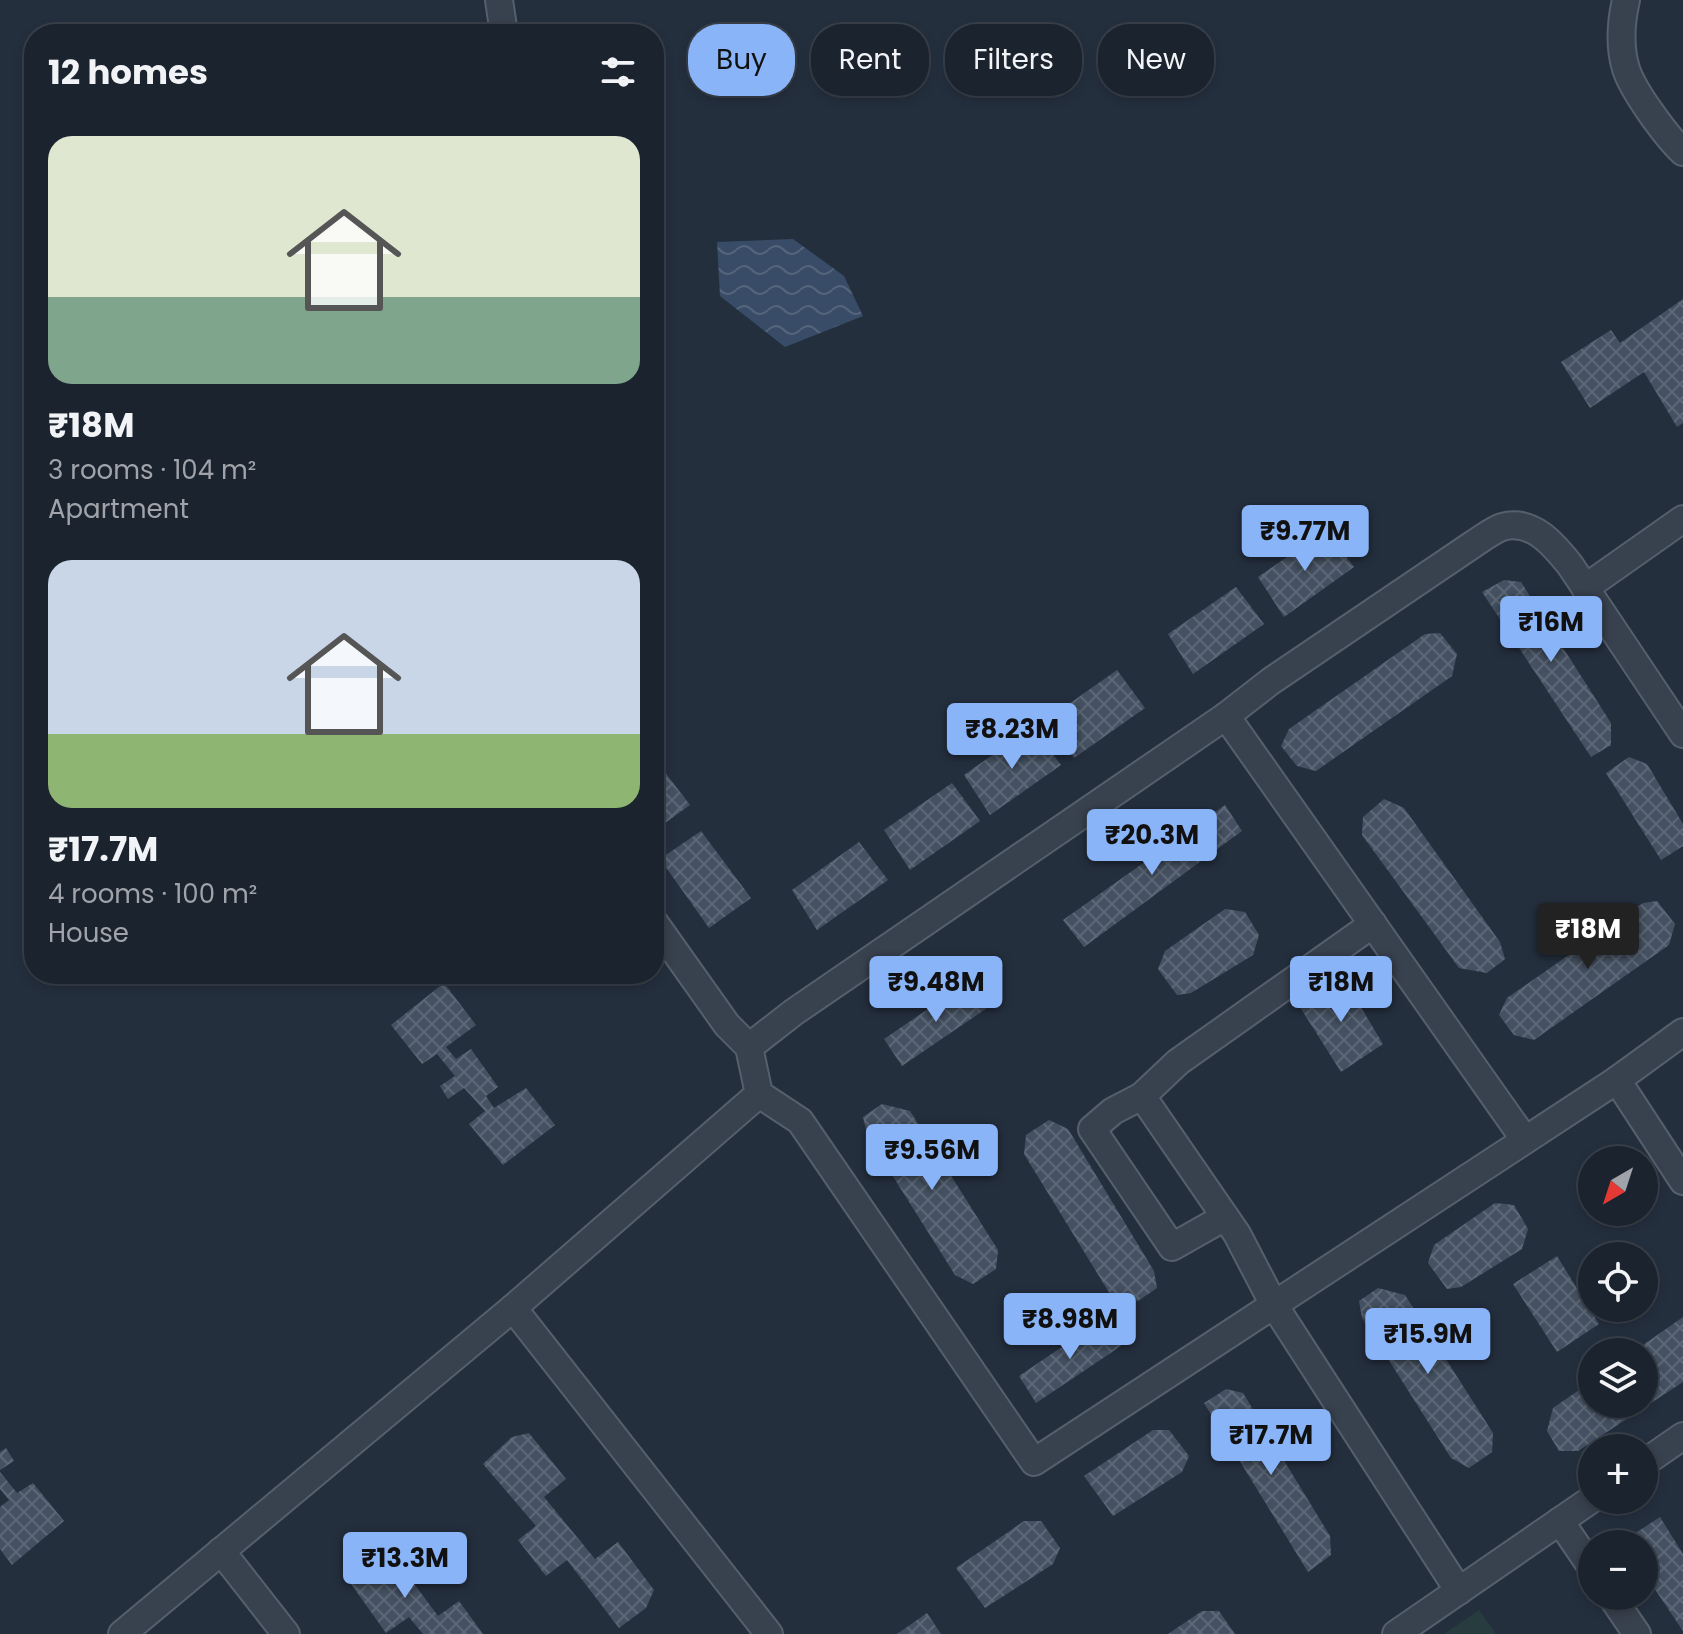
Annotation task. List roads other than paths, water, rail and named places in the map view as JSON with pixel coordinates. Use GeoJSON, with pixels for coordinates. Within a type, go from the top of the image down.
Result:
{"type":"FeatureCollection","features":[{"type":"Feature","properties":{"kind":"street"},"geometry":{"type":"LineString","coordinates":[[499,0],[503,24]]}},
{"type":"Feature","properties":{"kind":"street"},"geometry":{"type":"LineString","coordinates":[[1626,0],[1621,32],[1626,70],[1649,108],[1683,152]]}},
{"type":"Feature","properties":{"kind":"street"},"geometry":{"type":"LineString","coordinates":[[1585,588],[1683,519]]}},
{"type":"Feature","properties":{"kind":"street"},"geometry":{"type":"LineString","coordinates":[[749,1047],[794,1012],[1226,716],[1284,672],[1475,543],[1504,527],[1529,527],[1553,544],[1683,734]]}},
{"type":"Feature","properties":{"kind":"street"},"geometry":{"type":"LineString","coordinates":[[1226,716],[1525,1140]]}},
{"type":"Feature","properties":{"kind":"street"},"geometry":{"type":"LineString","coordinates":[[1225,1217],[1172,1247],[1092,1129],[1113,1111],[1142,1096],[1178,1062],[1373,924]]}},
{"type":"Feature","properties":{"kind":"street"},"geometry":{"type":"LineString","coordinates":[[664,936],[727,1025],[749,1047],[759,1094],[800,1121],[1034,1462],[1617,1080],[1683,1032]]}},
{"type":"Feature","properties":{"kind":"street"},"geometry":{"type":"LineString","coordinates":[[1617,1080],[1683,1181]]}},
{"type":"Feature","properties":{"kind":"street"},"geometry":{"type":"LineString","coordinates":[[122,1634],[513,1308],[759,1094]]}},
{"type":"Feature","properties":{"kind":"street"},"geometry":{"type":"LineString","coordinates":[[1142,1096],[1237,1234],[1274,1305],[1459,1591]]}},
{"type":"Feature","properties":{"kind":"street"},"geometry":{"type":"LineString","coordinates":[[513,1308],[769,1634]]}},
{"type":"Feature","properties":{"kind":"street"},"geometry":{"type":"LineString","coordinates":[[1658,1453],[1683,1436]]}},
{"type":"Feature","properties":{"kind":"street"},"geometry":{"type":"LineString","coordinates":[[1396,1634],[1578,1509]]}},
{"type":"Feature","properties":{"kind":"street"},"geometry":{"type":"LineString","coordinates":[[1560,1521],[1578,1547]]}},
{"type":"Feature","properties":{"kind":"street"},"geometry":{"type":"LineString","coordinates":[[221,1551],[286,1634]]}},
{"type":"Feature","properties":{"kind":"street"},"geometry":{"type":"LineString","coordinates":[[1621,1610],[1637,1634]]}},
{"type":"Feature","properties":{"kind":"water"},"geometry":{"type":"Polygon","coordinates":[[[793,239],[844,276],[863,316],[785,347],[720,296],[717,242],[793,239]]]}}]}
